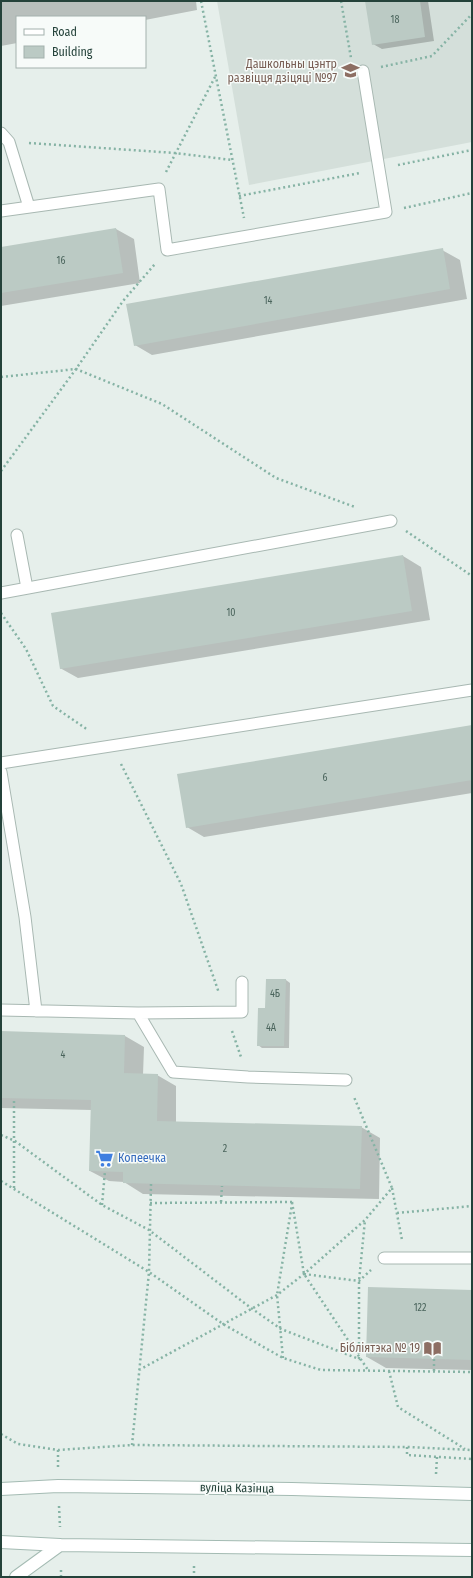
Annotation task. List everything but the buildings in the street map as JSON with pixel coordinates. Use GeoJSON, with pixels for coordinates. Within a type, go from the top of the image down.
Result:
{"type":"FeatureCollection","features":[{"type":"Feature","properties":{"kind":"main road","name":"вуліца Казінца"},"geometry":{"type":"LineString","coordinates":[[1,1489],[58,1486],[292,1489],[472,1494]]}},
{"type":"Feature","properties":{"kind":"main road"},"geometry":{"type":"LineString","coordinates":[[1,1542],[60,1545],[472,1550]]}},
{"type":"Feature","properties":{"kind":"main road"},"geometry":{"type":"LineString","coordinates":[[16,1577],[60,1545]]}},
{"type":"Feature","properties":{"kind":"lane"},"geometry":{"type":"LineString","coordinates":[[1,211],[159,189],[167,250],[386,212],[363,71]]}},
{"type":"Feature","properties":{"kind":"lane"},"geometry":{"type":"LineString","coordinates":[[1,133],[9,142],[29,207]]}},
{"type":"Feature","properties":{"kind":"lane"},"geometry":{"type":"LineString","coordinates":[[1,593],[391,521]]}},
{"type":"Feature","properties":{"kind":"lane"},"geometry":{"type":"LineString","coordinates":[[17,535],[27,588]]}},
{"type":"Feature","properties":{"kind":"lane"},"geometry":{"type":"LineString","coordinates":[[1,763],[472,690]]}},
{"type":"Feature","properties":{"kind":"lane"},"geometry":{"type":"LineString","coordinates":[[1,772],[25,917],[36,1011]]}},
{"type":"Feature","properties":{"kind":"lane"},"geometry":{"type":"LineString","coordinates":[[1,1010],[138,1013],[242,1012],[242,982]]}},
{"type":"Feature","properties":{"kind":"lane"},"geometry":{"type":"LineString","coordinates":[[138,1013],[173,1072],[248,1077],[346,1080]]}},
{"type":"Feature","properties":{"kind":"lane"},"geometry":{"type":"LineString","coordinates":[[384,1258],[472,1258]]}},
{"type":"Feature","properties":{"kind":"path"},"geometry":{"type":"LineString","coordinates":[[201,1],[247,236]]}},
{"type":"Feature","properties":{"kind":"path"},"geometry":{"type":"LineString","coordinates":[[341,1],[352,60],[363,71],[432,56],[472,14]]}},
{"type":"Feature","properties":{"kind":"path"},"geometry":{"type":"LineString","coordinates":[[159,189],[216,76]]}},
{"type":"Feature","properties":{"kind":"path"},"geometry":{"type":"LineString","coordinates":[[9,142],[176,153],[232,160]]}},
{"type":"Feature","properties":{"kind":"path"},"geometry":{"type":"LineString","coordinates":[[239,196],[379,170],[472,150]]}},
{"type":"Feature","properties":{"kind":"path"},"geometry":{"type":"LineString","coordinates":[[386,212],[472,193]]}},
{"type":"Feature","properties":{"kind":"path"},"geometry":{"type":"LineString","coordinates":[[1,471],[76,369],[123,301],[167,250]]}},
{"type":"Feature","properties":{"kind":"path"},"geometry":{"type":"LineString","coordinates":[[1,377],[76,369],[162,404],[276,478],[391,521],[472,576]]}},
{"type":"Feature","properties":{"kind":"path"},"geometry":{"type":"LineString","coordinates":[[1,613],[26,649],[54,706],[112,746],[181,884],[248,1077]]}},
{"type":"Feature","properties":{"kind":"path"},"geometry":{"type":"LineString","coordinates":[[346,1080],[392,1188],[406,1258]]}},
{"type":"Feature","properties":{"kind":"path"},"geometry":{"type":"LineString","coordinates":[[14,1099],[14,1188]]}},
{"type":"Feature","properties":{"kind":"path"},"geometry":{"type":"LineString","coordinates":[[1,1135],[15,1141],[102,1205],[149,1230],[281,1329],[359,1359]]}},
{"type":"Feature","properties":{"kind":"path"},"geometry":{"type":"LineString","coordinates":[[102,1205],[105,1171]]}},
{"type":"Feature","properties":{"kind":"path"},"geometry":{"type":"LineString","coordinates":[[1,1181],[150,1272],[223,1324],[283,1358],[321,1370],[472,1372]]}},
{"type":"Feature","properties":{"kind":"path"},"geometry":{"type":"LineString","coordinates":[[132,1445],[150,1272],[149,1230],[151,1184]]}},
{"type":"Feature","properties":{"kind":"path"},"geometry":{"type":"LineString","coordinates":[[221,1202],[222,1186]]}},
{"type":"Feature","properties":{"kind":"path"},"geometry":{"type":"LineString","coordinates":[[139,1370],[277,1295],[304,1274],[365,1220],[392,1188]]}},
{"type":"Feature","properties":{"kind":"path"},"geometry":{"type":"LineString","coordinates":[[150,1203],[292,1202]]}},
{"type":"Feature","properties":{"kind":"path"},"geometry":{"type":"LineString","coordinates":[[292,1202],[304,1274],[359,1359],[368,1370]]}},
{"type":"Feature","properties":{"kind":"path"},"geometry":{"type":"LineString","coordinates":[[283,1358],[277,1295],[292,1202]]}},
{"type":"Feature","properties":{"kind":"path"},"geometry":{"type":"LineString","coordinates":[[397,1213],[472,1206]]}},
{"type":"Feature","properties":{"kind":"path"},"geometry":{"type":"LineString","coordinates":[[359,1359],[360,1281],[365,1220]]}},
{"type":"Feature","properties":{"kind":"path"},"geometry":{"type":"LineString","coordinates":[[360,1281],[384,1258]]}},
{"type":"Feature","properties":{"kind":"path"},"geometry":{"type":"LineString","coordinates":[[304,1274],[360,1281]]}},
{"type":"Feature","properties":{"kind":"path"},"geometry":{"type":"LineString","coordinates":[[434,1359],[434,1371]]}},
{"type":"Feature","properties":{"kind":"path"},"geometry":{"type":"LineString","coordinates":[[389,1371],[398,1407],[465,1450]]}},
{"type":"Feature","properties":{"kind":"path"},"geometry":{"type":"LineString","coordinates":[[1,1434],[18,1444],[58,1450],[132,1445],[407,1447],[472,1450]]}},
{"type":"Feature","properties":{"kind":"path"},"geometry":{"type":"LineString","coordinates":[[407,1447],[407,1455],[472,1459]]}},
{"type":"Feature","properties":{"kind":"path"},"geometry":{"type":"LineString","coordinates":[[58,1450],[61,1577]]}},
{"type":"Feature","properties":{"kind":"shaded area","name":"Дашкольны цэнтр развіцця дзіцяці №97"},"geometry":{"type":"Polygon","coordinates":[[[217,1],[472,1],[472,142],[249,185],[217,1]]]}},
{"type":"Feature","properties":{"kind":"place","name":"Дашкольны цэнтр развіцця дзіцяці №97"},"geometry":{"type":"Point","coordinates":[350,71]}},
{"type":"Feature","properties":{"kind":"place","name":"Копеечка"},"geometry":{"type":"Point","coordinates":[105,1158]}},
{"type":"Feature","properties":{"kind":"place","name":"Бібліятэка № 19"},"geometry":{"type":"Point","coordinates":[433,1348]}}]}
